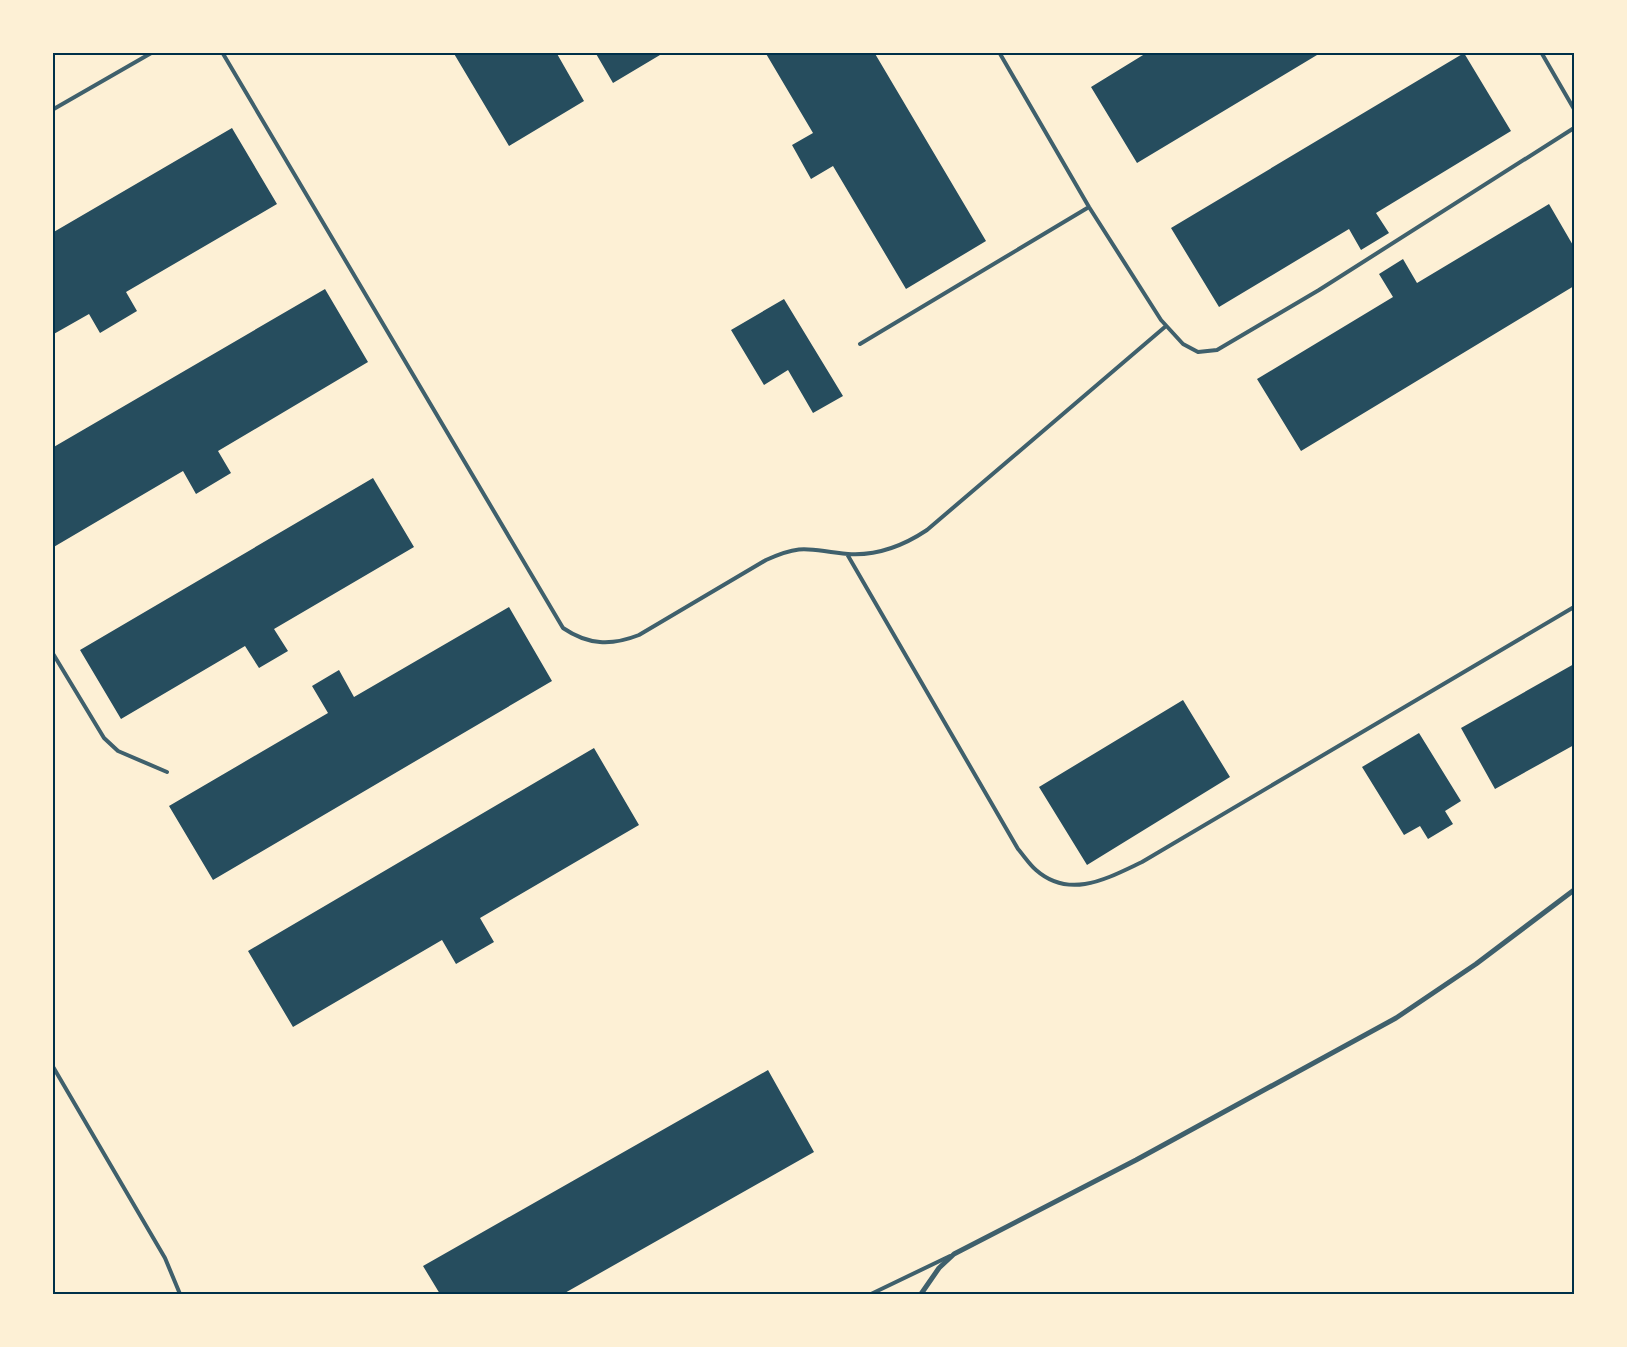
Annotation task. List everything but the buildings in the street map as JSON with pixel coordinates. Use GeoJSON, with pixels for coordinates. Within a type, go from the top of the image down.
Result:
{"type":"FeatureCollection","features":[{"type":"Feature","properties":{"kind":"street"},"geometry":{"type":"LineString","coordinates":[[921,1294],[939,1268],[954,1254],[1144,1155],[1396,1018],[1476,964],[1574,890]]}},
{"type":"Feature","properties":{"kind":"lane"},"geometry":{"type":"LineString","coordinates":[[52,110],[153,52]]}},
{"type":"Feature","properties":{"kind":"lane"},"geometry":{"type":"LineString","coordinates":[[222,52],[563,628],[591,642],[608,644],[624,641],[639,635],[766,560],[785,551],[805,548],[847,554],[868,554],[889,550],[909,542],[927,530],[1166,326]]}},
{"type":"Feature","properties":{"kind":"lane"},"geometry":{"type":"LineString","coordinates":[[998,52],[1089,207],[1166,326],[1184,344],[1198,352],[1217,350],[1319,290],[1574,128]]}},
{"type":"Feature","properties":{"kind":"lane"},"geometry":{"type":"LineString","coordinates":[[1541,52],[1574,110]]}},
{"type":"Feature","properties":{"kind":"lane"},"geometry":{"type":"LineString","coordinates":[[860,344],[1089,207]]}},
{"type":"Feature","properties":{"kind":"lane"},"geometry":{"type":"LineString","coordinates":[[847,554],[1018,849],[1036,870],[1055,882],[1077,886],[1103,880],[1142,862],[1574,607]]}},
{"type":"Feature","properties":{"kind":"lane"},"geometry":{"type":"LineString","coordinates":[[52,652],[104,738],[118,751],[167,772]]}},
{"type":"Feature","properties":{"kind":"lane"},"geometry":{"type":"LineString","coordinates":[[52,1065],[165,1258],[180,1294]]}},
{"type":"Feature","properties":{"kind":"lane"},"geometry":{"type":"LineString","coordinates":[[871,1294],[954,1254]]}}]}
